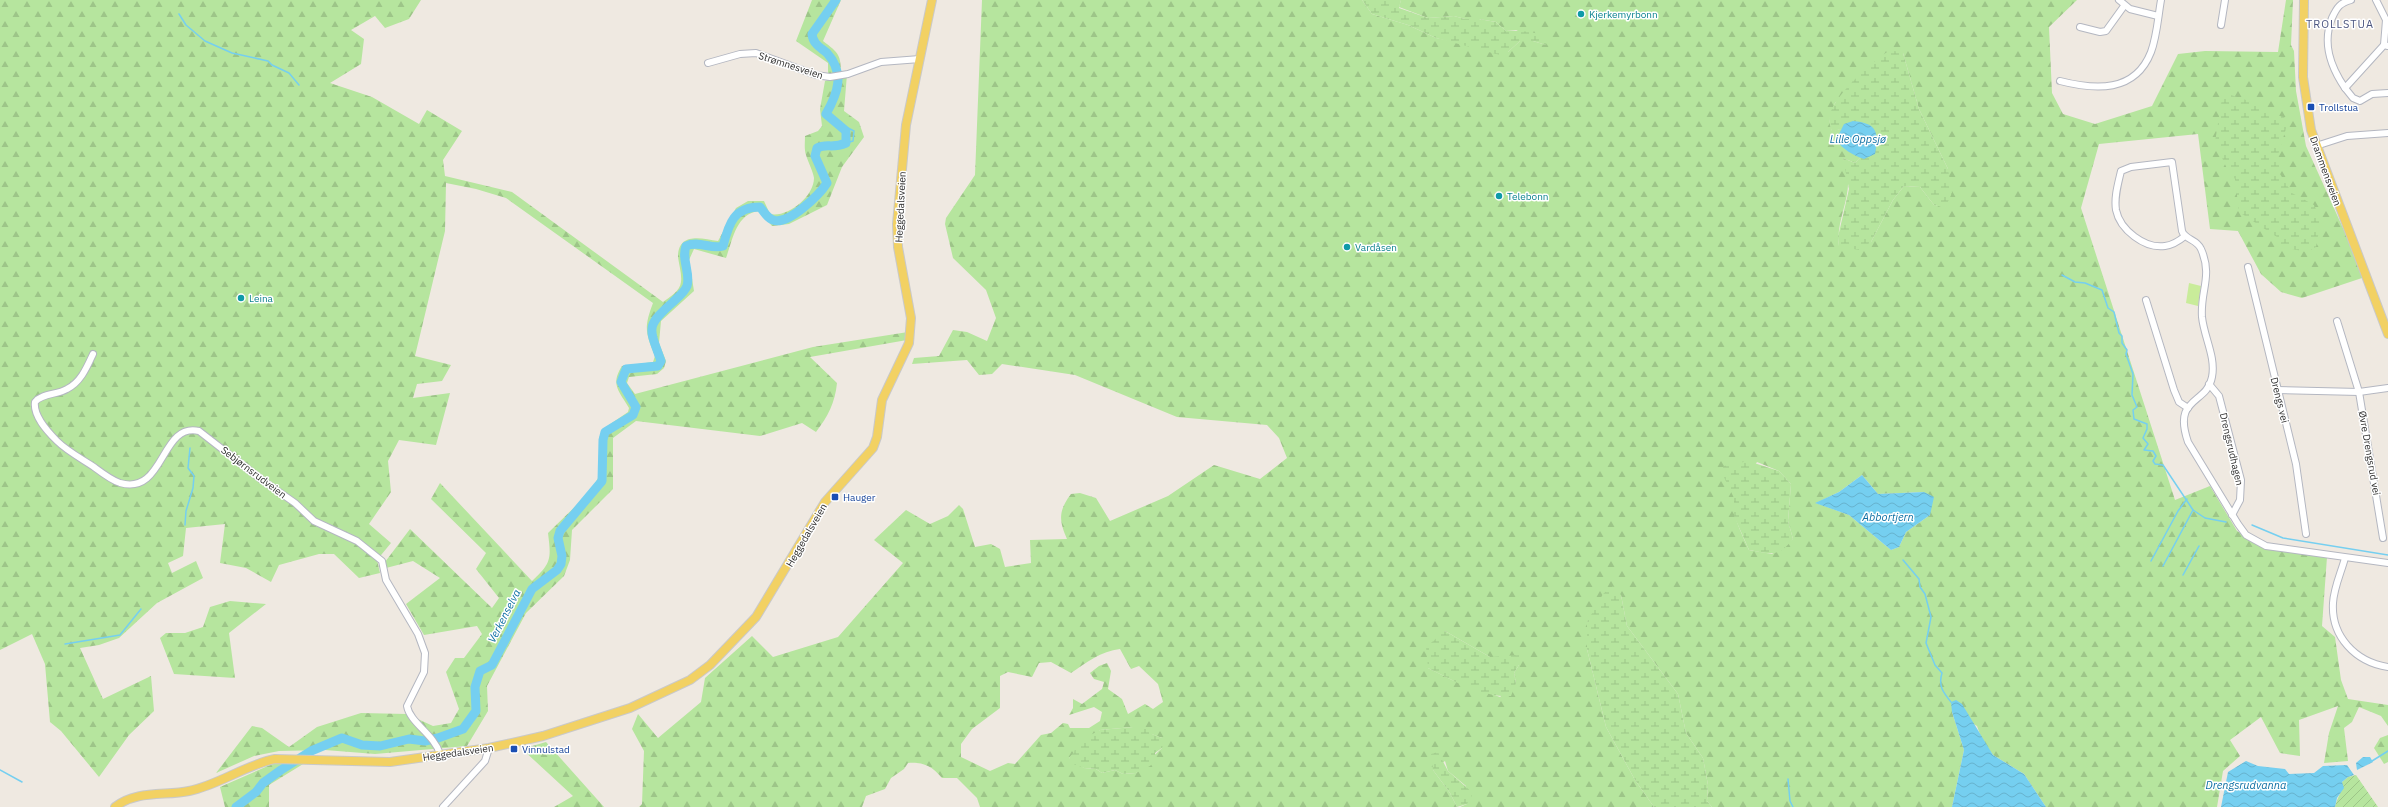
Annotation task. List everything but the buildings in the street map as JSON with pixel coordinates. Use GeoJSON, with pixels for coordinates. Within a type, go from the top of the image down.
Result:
{"type":"FeatureCollection","features":[{"type":"Feature","properties":{"kind":"main road","name":"Heggedalsveien"},"geometry":{"type":"LineString","coordinates":[[115,807],[134,798],[199,789],[266,760],[299,758],[378,762],[489,748],[537,737],[630,708],[667,692],[701,673],[756,617],[825,502],[869,454],[877,437],[882,400],[903,359],[911,336],[911,318],[898,247],[897,224],[906,125],[932,0]]}},
{"type":"Feature","properties":{"kind":"main road","name":"Drammensveien"},"geometry":{"type":"LineString","coordinates":[[2304,0],[2304,84],[2308,115],[2316,146],[2388,334]]}},
{"type":"Feature","properties":{"kind":"street"},"geometry":{"type":"LineString","coordinates":[[2119,0],[2124,6],[2138,12],[2158,16]]}},
{"type":"Feature","properties":{"kind":"street"},"geometry":{"type":"LineString","coordinates":[[2060,81],[2081,86],[2104,88],[2118,84],[2132,76],[2150,53],[2161,0]]}},
{"type":"Feature","properties":{"kind":"street"},"geometry":{"type":"LineString","coordinates":[[2221,25],[2225,0]]}},
{"type":"Feature","properties":{"kind":"street"},"geometry":{"type":"LineString","coordinates":[[2351,0],[2339,2],[2329,26],[2327,44],[2331,62],[2345,88],[2353,98],[2360,101],[2372,94],[2388,93]]}},
{"type":"Feature","properties":{"kind":"street"},"geometry":{"type":"LineString","coordinates":[[2345,88],[2386,46],[2386,20],[2376,0]]}},
{"type":"Feature","properties":{"kind":"street"},"geometry":{"type":"LineString","coordinates":[[2080,27],[2100,32],[2106,31],[2124,6]]}},
{"type":"Feature","properties":{"kind":"street","name":"Strømnesveien"},"geometry":{"type":"LineString","coordinates":[[708,63],[740,54],[756,53],[816,75],[838,76],[881,62],[920,60]]}},
{"type":"Feature","properties":{"kind":"street"},"geometry":{"type":"LineString","coordinates":[[2316,146],[2347,136],[2388,133]]}},
{"type":"Feature","properties":{"kind":"street"},"geometry":{"type":"LineString","coordinates":[[2185,236],[2177,242],[2165,246],[2153,245],[2139,240],[2126,229],[2116,212],[2115,200],[2121,171],[2131,167],[2172,162],[2182,231],[2185,236],[2196,242],[2201,247],[2208,273],[2202,307],[2205,331],[2213,364],[2210,384],[2188,408],[2183,419],[2183,428],[2188,442],[2232,515],[2246,535],[2266,546],[2388,564]]}},
{"type":"Feature","properties":{"kind":"street","name":"Drengs vei"},"geometry":{"type":"LineString","coordinates":[[2248,267],[2255,289],[2277,390],[2296,464],[2306,534]]}},
{"type":"Feature","properties":{"kind":"street"},"geometry":{"type":"LineString","coordinates":[[2146,300],[2174,390],[2179,402],[2188,408]]}},
{"type":"Feature","properties":{"kind":"street","name":"Øvre Drengsrud vei"},"geometry":{"type":"LineString","coordinates":[[2337,321],[2359,392],[2383,538]]}},
{"type":"Feature","properties":{"kind":"street","name":"Sebjørnsrudveien"},"geometry":{"type":"LineString","coordinates":[[94,354],[76,383],[67,390],[41,397],[35,402],[35,412],[52,436],[108,476],[119,482],[134,484],[151,475],[178,435],[187,430],[199,431],[243,467],[295,503],[314,521],[346,535],[382,561],[386,580],[423,644],[426,662],[424,672],[407,706],[411,714],[431,736],[440,754]]}},
{"type":"Feature","properties":{"kind":"street","name":"Drengsrudhagen"},"geometry":{"type":"LineString","coordinates":[[2210,384],[2219,396],[2241,480],[2240,500],[2232,515]]}},
{"type":"Feature","properties":{"kind":"street"},"geometry":{"type":"LineString","coordinates":[[2277,390],[2359,392],[2388,388]]}},
{"type":"Feature","properties":{"kind":"street"},"geometry":{"type":"LineString","coordinates":[[2345,558],[2336,586],[2333,603],[2333,621],[2337,633],[2357,654],[2388,667]]}},
{"type":"Feature","properties":{"kind":"street"},"geometry":{"type":"LineString","coordinates":[[443,807],[485,761],[489,748]]}},
{"type":"Feature","properties":{"kind":"green space"},"geometry":{"type":"Polygon","coordinates":[[[0,0],[421,0],[409,19],[385,28],[375,16],[351,30],[364,39],[361,64],[330,83],[372,97],[419,124],[427,110],[462,131],[443,160],[445,176],[512,192],[663,302],[674,294],[679,288],[681,276],[678,257],[679,249],[686,240],[698,238],[718,241],[736,208],[748,201],[764,201],[770,214],[777,214],[784,213],[805,199],[813,185],[814,178],[805,153],[805,136],[818,131],[822,126],[820,109],[825,81],[847,74],[844,111],[859,122],[864,137],[842,167],[827,205],[789,224],[772,226],[759,211],[751,213],[740,222],[736,228],[726,258],[694,249],[689,260],[694,291],[661,321],[659,343],[666,361],[664,368],[657,374],[629,377],[627,383],[635,394],[813,347],[908,332],[907,340],[810,357],[837,383],[835,397],[830,409],[816,432],[802,423],[760,436],[636,421],[613,438],[613,489],[572,530],[570,560],[564,576],[526,613],[487,686],[488,711],[467,746],[375,754],[325,750],[279,751],[254,756],[216,773],[252,726],[262,728],[289,747],[317,727],[361,713],[407,714],[433,726],[451,723],[459,709],[446,672],[455,658],[464,658],[482,634],[477,626],[424,635],[406,604],[440,578],[413,561],[386,568],[385,562],[410,529],[492,608],[499,598],[476,569],[486,553],[431,499],[440,483],[532,581],[539,575],[549,560],[550,549],[548,533],[592,490],[600,474],[599,438],[603,429],[628,412],[629,408],[617,388],[616,383],[618,373],[622,366],[653,362],[655,356],[649,341],[647,324],[653,303],[506,198],[476,189],[446,183],[445,231],[415,356],[451,365],[442,381],[417,384],[413,398],[450,393],[436,445],[399,440],[388,461],[391,492],[369,524],[391,543],[377,560],[380,573],[359,578],[334,554],[319,554],[279,565],[271,582],[246,568],[220,563],[225,524],[186,528],[183,556],[168,563],[172,573],[196,561],[203,578],[157,603],[119,638],[99,645],[80,648],[103,699],[151,676],[154,711],[129,735],[99,777],[61,731],[50,722],[45,664],[32,634],[0,650],[0,0]]]}},
{"type":"Feature","properties":{"kind":"green space"},"geometry":{"type":"Polygon","coordinates":[[[812,0],[841,0],[823,41],[838,55],[840,59],[841,75],[828,79],[828,63],[796,41],[812,0]]]}},
{"type":"Feature","properties":{"kind":"green space"},"geometry":{"type":"Polygon","coordinates":[[[982,0],[1362,0],[1372,14],[1408,25],[1436,38],[1508,52],[1520,41],[1533,41],[1546,45],[1516,30],[1506,31],[1496,22],[1479,19],[1465,19],[1454,16],[1428,18],[1399,7],[1401,0],[2077,0],[2049,27],[2052,93],[2063,114],[2095,124],[2152,106],[2178,54],[2205,51],[2278,52],[2286,0],[2293,0],[2291,45],[2294,51],[2296,91],[2306,146],[2365,277],[2302,298],[2281,292],[2261,274],[2238,231],[2210,229],[2198,134],[2099,144],[2081,208],[2175,500],[2210,486],[2237,531],[2266,547],[2327,557],[2322,626],[2335,637],[2341,680],[2348,699],[2388,705],[2388,726],[2381,716],[2359,707],[2352,722],[2344,728],[2348,761],[2324,763],[2329,733],[2338,706],[2299,720],[2300,756],[2280,753],[2261,717],[2230,740],[2240,756],[2223,771],[2217,807],[2046,807],[2024,774],[1993,755],[1982,740],[1977,726],[1952,712],[1964,750],[1952,807],[1712,807],[1707,801],[1708,785],[1703,758],[1686,733],[1678,694],[1627,626],[1621,595],[1587,622],[1587,649],[1606,727],[1635,780],[1654,807],[1460,807],[1467,804],[1466,786],[1448,771],[1445,761],[1433,770],[1450,793],[1457,807],[980,807],[977,798],[957,778],[942,778],[935,770],[923,764],[908,763],[904,769],[891,778],[885,789],[866,796],[862,807],[639,807],[642,804],[644,751],[632,729],[638,714],[658,738],[701,702],[705,678],[752,636],[773,657],[838,637],[903,563],[874,540],[906,510],[930,524],[948,516],[959,505],[963,509],[975,547],[991,544],[1000,549],[1005,567],[1031,563],[1030,540],[1067,539],[1062,527],[1061,516],[1064,506],[1071,494],[1080,493],[1096,498],[1110,521],[1168,496],[1214,465],[1260,479],[1287,458],[1279,438],[1267,425],[1177,417],[1075,375],[1002,364],[992,374],[979,375],[967,360],[912,364],[914,358],[939,356],[953,330],[967,332],[987,341],[996,318],[986,290],[953,258],[945,224],[946,218],[975,175],[982,0]],[[1903,53],[1835,103],[1829,120],[1832,131],[1840,129],[1868,134],[1869,148],[1855,163],[1843,158],[1847,170],[1848,182],[1840,224],[1839,246],[1871,242],[1893,200],[1904,186],[1920,187],[1934,205],[1945,207],[1948,169],[1919,109],[1903,53]],[[1757,462],[1741,488],[1734,504],[1734,513],[1749,550],[1772,554],[1793,539],[1788,521],[1791,484],[1779,471],[1757,462]],[[1862,475],[1839,492],[1816,503],[1849,515],[1891,550],[1899,547],[1906,532],[1930,515],[1924,492],[1878,494],[1862,475]],[[1445,631],[1428,668],[1452,680],[1500,697],[1516,683],[1514,673],[1519,665],[1490,657],[1445,631]],[[1120,649],[1106,652],[1071,673],[1051,662],[1039,663],[1032,677],[1008,672],[1000,676],[1000,708],[972,729],[961,744],[961,757],[990,771],[1008,763],[1015,764],[1041,735],[1051,733],[1063,723],[1068,724],[1070,728],[1089,728],[1100,721],[1102,712],[1094,707],[1069,715],[1073,708],[1073,699],[1082,704],[1102,689],[1104,682],[1094,679],[1090,673],[1099,666],[1107,663],[1111,671],[1108,689],[1122,699],[1128,714],[1145,704],[1153,709],[1163,702],[1158,684],[1139,666],[1131,669],[1120,649]],[[1133,727],[1100,730],[1069,758],[1084,768],[1096,769],[1102,773],[1115,770],[1123,774],[1136,773],[1162,748],[1162,738],[1133,727]]]}},
{"type":"Feature","properties":{"kind":"green space"},"geometry":{"type":"Polygon","coordinates":[[[1362,0],[1401,0],[1399,8],[1428,18],[1454,16],[1465,19],[1479,19],[1496,22],[1506,31],[1531,32],[1546,36],[1548,39],[1546,45],[1533,41],[1520,41],[1508,52],[1508,55],[1500,55],[1436,38],[1408,25],[1372,14],[1362,0]]]}},
{"type":"Feature","properties":{"kind":"green space"},"geometry":{"type":"Polygon","coordinates":[[[1890,50],[1903,53],[1919,109],[1948,169],[1952,193],[1945,208],[1934,205],[1920,187],[1904,186],[1893,200],[1871,242],[1859,250],[1839,246],[1838,237],[1849,189],[1843,158],[1855,163],[1869,148],[1868,134],[1840,129],[1832,132],[1829,119],[1831,110],[1844,91],[1863,71],[1890,50]]]}},
{"type":"Feature","properties":{"kind":"green space"},"geometry":{"type":"Polygon","coordinates":[[[2231,95],[2255,103],[2264,112],[2284,117],[2288,122],[2278,155],[2280,174],[2292,193],[2314,205],[2321,220],[2316,247],[2307,252],[2282,247],[2277,237],[2239,212],[2235,179],[2228,171],[2215,142],[2222,98],[2231,95]]]}},
{"type":"Feature","properties":{"kind":"green space"},"geometry":{"type":"Polygon","coordinates":[[[2189,283],[2201,286],[2198,306],[2186,303],[2189,283]]]}},
{"type":"Feature","properties":{"kind":"green space"},"geometry":{"type":"Polygon","coordinates":[[[1748,461],[1779,471],[1791,484],[1788,521],[1793,539],[1788,545],[1778,552],[1769,553],[1749,550],[1734,516],[1734,498],[1721,471],[1724,466],[1748,461]]]}},
{"type":"Feature","properties":{"kind":"green space"},"geometry":{"type":"Polygon","coordinates":[[[1613,586],[1621,595],[1627,626],[1678,694],[1686,733],[1703,758],[1708,785],[1707,801],[1712,807],[1654,807],[1635,780],[1606,727],[1587,649],[1587,622],[1603,594],[1613,586]]]}},
{"type":"Feature","properties":{"kind":"green space"},"geometry":{"type":"Polygon","coordinates":[[[230,601],[266,604],[229,633],[235,678],[174,674],[160,638],[166,633],[185,633],[203,627],[210,607],[230,601]]]}},
{"type":"Feature","properties":{"kind":"green space"},"geometry":{"type":"Polygon","coordinates":[[[1445,631],[1490,657],[1519,655],[1519,665],[1514,673],[1516,683],[1511,696],[1500,696],[1479,691],[1457,683],[1428,668],[1426,647],[1445,631]]]}},
{"type":"Feature","properties":{"kind":"green space"},"geometry":{"type":"Polygon","coordinates":[[[1146,727],[1152,734],[1162,738],[1164,742],[1162,748],[1155,753],[1156,760],[1150,766],[1136,773],[1123,774],[1115,770],[1102,773],[1096,769],[1084,768],[1073,764],[1069,758],[1074,752],[1077,742],[1100,730],[1146,727]]]}},
{"type":"Feature","properties":{"kind":"green space"},"geometry":{"type":"Polygon","coordinates":[[[2388,735],[2388,762],[2384,764],[2374,748],[2380,738],[2388,735]]]}},
{"type":"Feature","properties":{"kind":"green space"},"geometry":{"type":"Polygon","coordinates":[[[546,742],[604,807],[554,807],[573,796],[522,749],[546,742]]]}},
{"type":"Feature","properties":{"kind":"green space"},"geometry":{"type":"Polygon","coordinates":[[[1438,752],[1448,771],[1473,793],[1467,804],[1457,807],[1450,793],[1433,770],[1431,754],[1438,752]]]}},
{"type":"Feature","properties":{"kind":"green space"},"geometry":{"type":"Polygon","coordinates":[[[308,761],[269,785],[269,807],[225,807],[220,787],[277,762],[308,761]]]}},
{"type":"Feature","properties":{"kind":"green space"},"geometry":{"type":"Polygon","coordinates":[[[2356,775],[2378,807],[2335,807],[2342,789],[2342,782],[2348,777],[2356,775]]]}},
{"type":"Feature","properties":{"kind":"water","name":"Lille Oppsjø"},"geometry":{"type":"Polygon","coordinates":[[[1853,121],[1867,124],[1874,130],[1877,140],[1875,154],[1864,159],[1848,152],[1836,140],[1844,124],[1853,121]]]}},
{"type":"Feature","properties":{"kind":"water","name":"Abbortjern"},"geometry":{"type":"Polygon","coordinates":[[[1862,475],[1878,494],[1924,492],[1934,497],[1930,515],[1906,532],[1899,547],[1891,550],[1849,515],[1815,503],[1839,492],[1862,475]]]}},
{"type":"Feature","properties":{"kind":"water"},"geometry":{"type":"Polygon","coordinates":[[[1956,700],[1962,704],[1993,755],[2024,774],[2046,807],[1952,807],[1964,750],[1952,712],[1951,702],[1956,700]]]}},
{"type":"Feature","properties":{"kind":"water"},"geometry":{"type":"Polygon","coordinates":[[[2363,757],[2370,757],[2373,762],[2357,770],[2356,763],[2363,757]]]}},
{"type":"Feature","properties":{"kind":"water","name":"Drengsrudvanna"},"geometry":{"type":"Polygon","coordinates":[[[2246,761],[2258,766],[2285,769],[2289,774],[2314,773],[2323,766],[2347,765],[2354,775],[2348,777],[2342,782],[2344,788],[2337,798],[2335,807],[2221,807],[2228,772],[2246,761]]]}},
{"type":"Feature","properties":{"kind":"waterway","name":"Verkenselva"},"geometry":{"type":"LineString","coordinates":[[236,807],[256,792],[263,783],[281,770],[311,751],[342,738],[362,745],[380,746],[409,739],[425,741],[463,729],[476,711],[475,687],[480,671],[492,665],[532,589],[557,570],[561,564],[562,556],[558,538],[560,531],[602,481],[603,440],[605,432],[633,415],[636,407],[621,382],[626,369],[658,366],[661,361],[652,334],[652,328],[658,317],[681,295],[687,286],[688,277],[685,256],[686,246],[691,244],[714,247],[723,246],[730,224],[734,218],[738,213],[751,208],[760,207],[767,216],[773,220],[779,221],[787,218],[803,208],[827,183],[815,156],[817,148],[824,146],[837,146],[846,143],[846,131],[826,114],[834,98],[838,83],[838,76],[833,61],[827,53],[815,43],[812,34],[836,0]]}},
{"type":"Feature","properties":{"kind":"waterway"},"geometry":{"type":"LineString","coordinates":[[179,14],[186,25],[205,41],[232,53],[268,61],[272,65],[289,73],[299,85]]}},
{"type":"Feature","properties":{"kind":"waterway"},"geometry":{"type":"LineString","coordinates":[[842,127],[854,131],[853,141],[846,143]]}},
{"type":"Feature","properties":{"kind":"waterway"},"geometry":{"type":"LineString","coordinates":[[2062,275],[2075,282],[2085,283],[2102,290],[2108,308],[2114,312],[2119,333],[2122,336],[2122,343],[2127,350],[2126,354],[2133,374],[2132,395],[2137,407],[2133,410],[2134,419],[2147,424],[2147,429],[2143,438],[2148,444],[2144,450],[2153,451],[2156,456],[2153,461],[2155,464],[2163,465],[2193,510],[2205,518],[2226,522]]}},
{"type":"Feature","properties":{"kind":"waterway"},"geometry":{"type":"LineString","coordinates":[[185,525],[186,511],[193,488],[194,476],[188,468],[190,448]]}},
{"type":"Feature","properties":{"kind":"waterway"},"geometry":{"type":"LineString","coordinates":[[2151,561],[2178,511],[2187,499]]}},
{"type":"Feature","properties":{"kind":"waterway"},"geometry":{"type":"LineString","coordinates":[[2163,566],[2193,510]]}},
{"type":"Feature","properties":{"kind":"waterway"},"geometry":{"type":"LineString","coordinates":[[2252,525],[2283,538],[2388,555]]}},
{"type":"Feature","properties":{"kind":"waterway"},"geometry":{"type":"LineString","coordinates":[[2183,575],[2199,546]]}},
{"type":"Feature","properties":{"kind":"waterway"},"geometry":{"type":"LineString","coordinates":[[1903,560],[1919,579],[1920,587],[1925,594],[1931,617],[1926,643],[1935,665],[1942,673],[1942,689],[1951,702]]}},
{"type":"Feature","properties":{"kind":"waterway"},"geometry":{"type":"LineString","coordinates":[[65,644],[120,635],[141,609]]}},
{"type":"Feature","properties":{"kind":"waterway"},"geometry":{"type":"LineString","coordinates":[[2372,761],[2388,751]]}},
{"type":"Feature","properties":{"kind":"waterway"},"geometry":{"type":"LineString","coordinates":[[0,770],[22,782]]}},
{"type":"Feature","properties":{"kind":"waterway"},"geometry":{"type":"LineString","coordinates":[[1788,779],[1790,801],[1793,807]]}},
{"type":"Feature","properties":{"kind":"place","name":"Kjerkemyrbonn"},"geometry":{"type":"Point","coordinates":[1581,14]}},
{"type":"Feature","properties":{"kind":"place","name":"Trollstua"},"geometry":{"type":"Point","coordinates":[2311,107]}},
{"type":"Feature","properties":{"kind":"place","name":"Telebonn"},"geometry":{"type":"Point","coordinates":[1499,196]}},
{"type":"Feature","properties":{"kind":"place","name":"Vardåsen"},"geometry":{"type":"Point","coordinates":[1347,247]}},
{"type":"Feature","properties":{"kind":"place","name":"Leina"},"geometry":{"type":"Point","coordinates":[241,298]}},
{"type":"Feature","properties":{"kind":"place","name":"Hauger"},"geometry":{"type":"Point","coordinates":[835,497]}},
{"type":"Feature","properties":{"kind":"place","name":"Vinnulstad"},"geometry":{"type":"Point","coordinates":[514,749]}},
{"type":"Feature","properties":{"kind":"district","name":"TROLLSTUA"},"geometry":{"type":"Point","coordinates":[2340,24]}}]}
